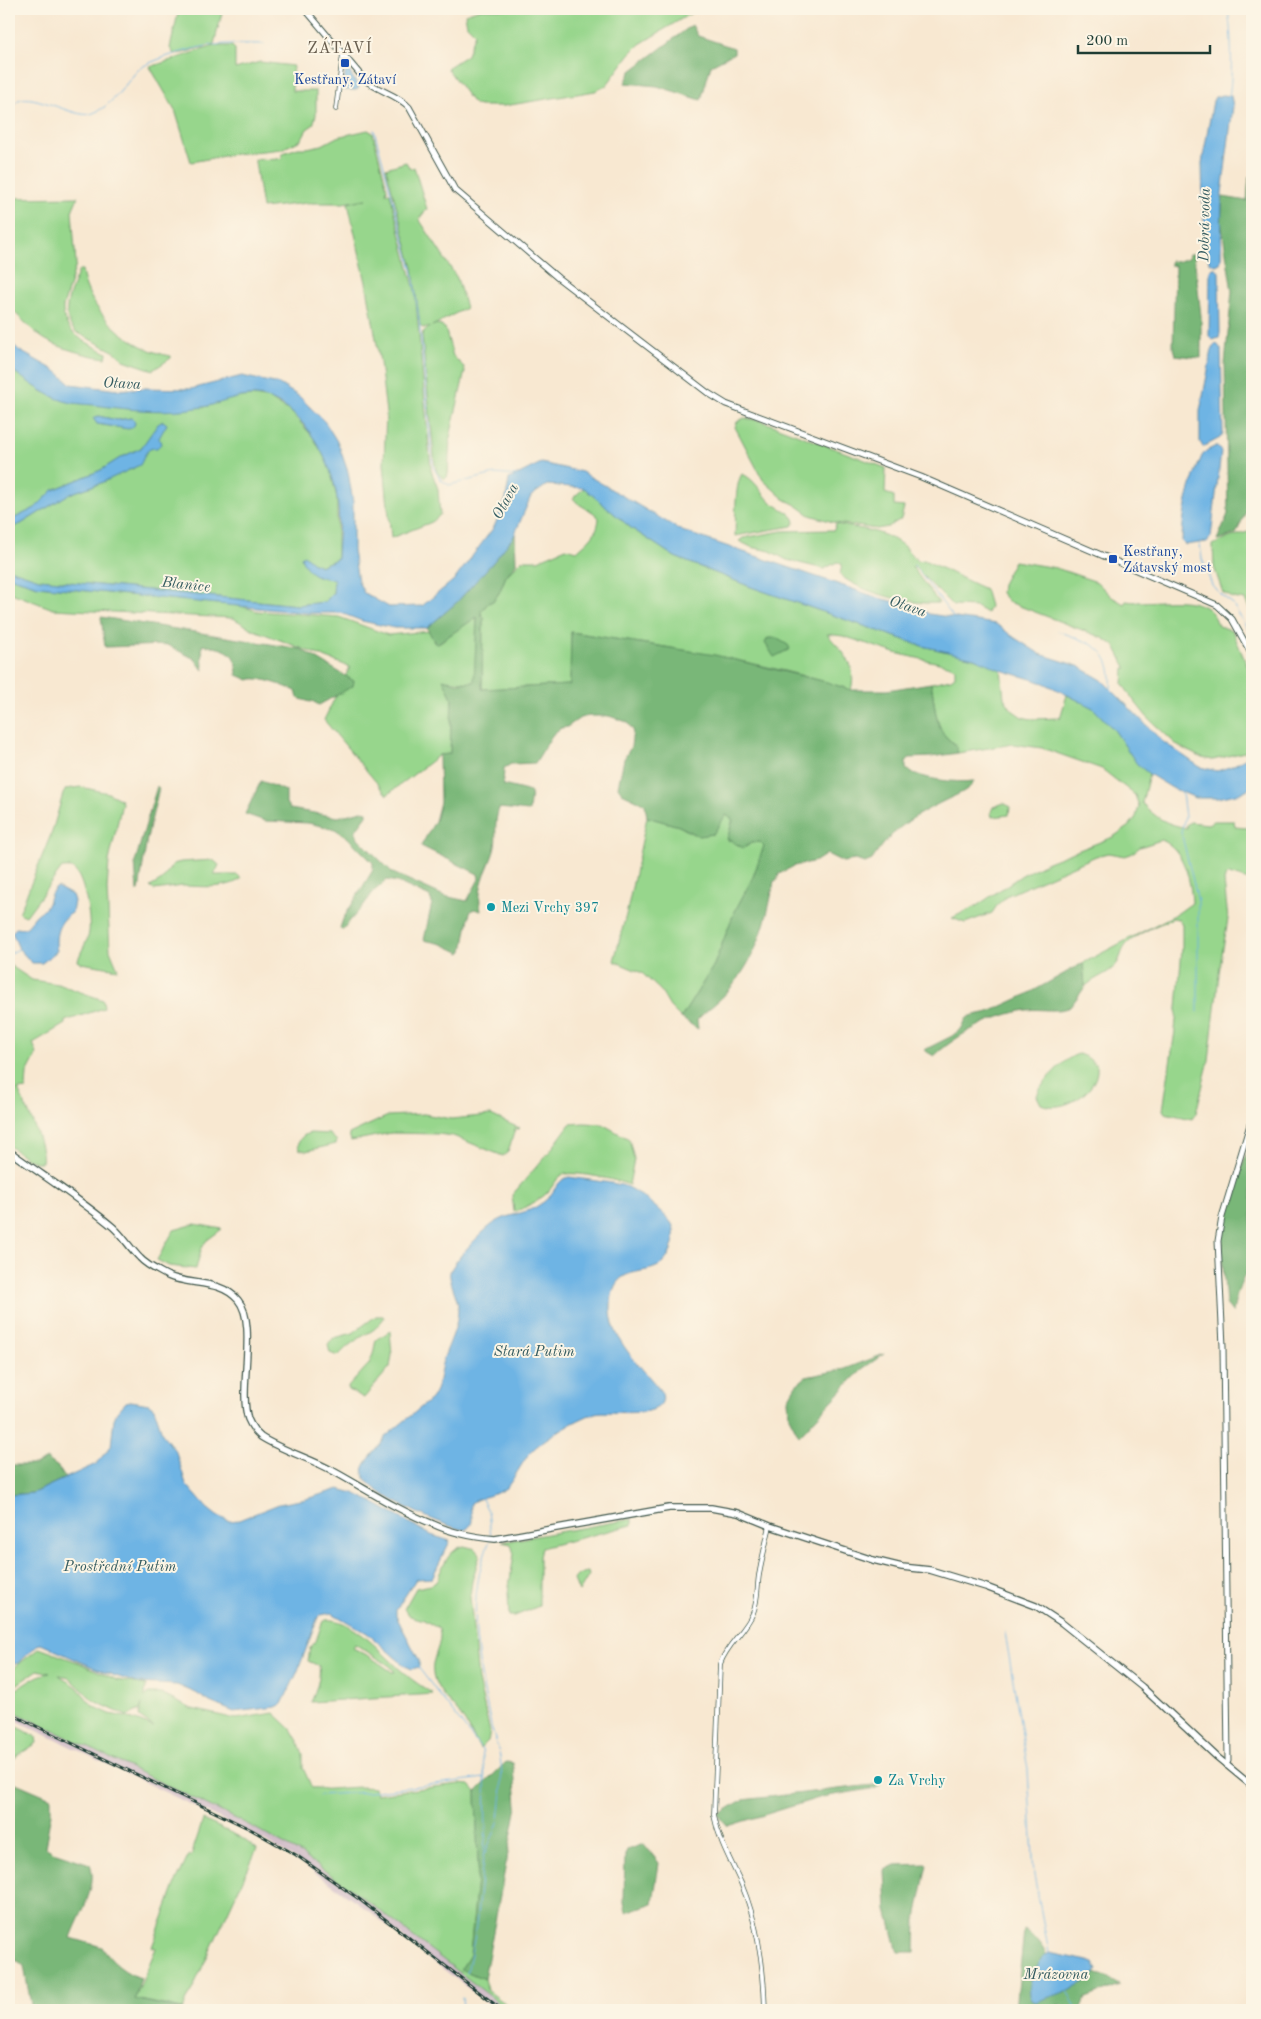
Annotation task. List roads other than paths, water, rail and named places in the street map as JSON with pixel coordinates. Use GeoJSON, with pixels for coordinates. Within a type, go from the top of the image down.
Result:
{"type":"FeatureCollection","features":[{"type":"Feature","properties":{"kind":"main road"},"geometry":{"type":"LineString","coordinates":[[9,1151],[112,1226],[140,1258],[151,1266],[176,1279],[222,1288],[237,1298],[242,1305],[246,1322],[247,1417],[255,1431],[271,1442],[332,1470],[405,1512],[448,1530],[468,1535],[495,1538],[682,1507],[721,1509],[738,1513],[770,1526],[873,1560],[948,1575],[1036,1606],[1062,1623],[1142,1687],[1217,1757],[1252,1786]]}},
{"type":"Feature","properties":{"kind":"street"},"geometry":{"type":"LineString","coordinates":[[304,9],[372,86],[400,100],[408,107],[451,184],[461,196],[558,278],[708,393],[726,404],[921,477],[1217,605],[1232,618],[1252,655]]}},
{"type":"Feature","properties":{"kind":"street"},"geometry":{"type":"LineString","coordinates":[[336,109],[343,54]]}},
{"type":"Feature","properties":{"kind":"street"},"geometry":{"type":"LineString","coordinates":[[1226,1765],[1224,1376],[1218,1241],[1222,1217],[1252,1118]]}},
{"type":"Feature","properties":{"kind":"street"},"geometry":{"type":"LineString","coordinates":[[765,2010],[760,1954],[750,1908],[741,1883],[718,1834],[714,1815],[720,1664],[723,1654],[752,1614],[770,1526]]}},
{"type":"Feature","properties":{"kind":"street"},"geometry":{"type":"LineString","coordinates":[[1217,1757],[1227,1750]]}},
{"type":"Feature","properties":{"kind":"water"},"geometry":{"type":"Polygon","coordinates":[[[349,71],[359,88],[356,90],[344,90],[345,73],[349,71]]]}},
{"type":"Feature","properties":{"kind":"water"},"geometry":{"type":"Polygon","coordinates":[[[1231,96],[1233,106],[1222,193],[1221,260],[1216,265],[1210,263],[1208,258],[1203,208],[1202,163],[1213,101],[1215,97],[1231,96]]]}},
{"type":"Feature","properties":{"kind":"water"},"geometry":{"type":"Polygon","coordinates":[[[1216,268],[1219,272],[1220,333],[1219,338],[1213,340],[1209,336],[1210,271],[1216,268]]]}},
{"type":"Feature","properties":{"kind":"water","name":"Otava"},"geometry":{"type":"Polygon","coordinates":[[[9,341],[20,351],[56,371],[71,384],[118,390],[144,388],[191,389],[242,376],[279,384],[300,397],[325,422],[338,443],[348,472],[353,502],[353,551],[358,581],[364,593],[389,607],[422,606],[455,579],[494,527],[506,499],[509,479],[541,463],[582,472],[682,531],[879,598],[920,608],[929,614],[996,624],[1040,654],[1078,666],[1102,680],[1162,741],[1200,767],[1217,771],[1232,766],[1252,755],[1252,787],[1240,793],[1218,798],[1196,798],[1172,788],[1137,764],[1115,731],[1093,708],[1044,683],[1001,670],[974,658],[922,646],[751,587],[675,557],[631,528],[584,488],[547,485],[531,496],[514,536],[457,602],[427,628],[394,628],[362,621],[341,613],[307,613],[38,586],[9,577],[9,569],[39,579],[297,605],[325,602],[333,593],[334,579],[323,578],[314,574],[306,567],[301,557],[304,555],[320,566],[337,559],[339,520],[334,484],[323,455],[306,427],[283,406],[270,399],[253,396],[236,398],[203,407],[162,411],[135,410],[67,402],[42,391],[9,368],[9,341]]]}},
{"type":"Feature","properties":{"kind":"water"},"geometry":{"type":"Polygon","coordinates":[[[1217,344],[1221,349],[1223,434],[1220,438],[1203,447],[1200,442],[1200,411],[1212,350],[1214,345],[1217,344]]]}},
{"type":"Feature","properties":{"kind":"water"},"geometry":{"type":"Polygon","coordinates":[[[98,416],[117,420],[131,418],[135,424],[132,428],[128,429],[97,424],[93,418],[98,416]]]}},
{"type":"Feature","properties":{"kind":"water"},"geometry":{"type":"Polygon","coordinates":[[[163,421],[167,424],[159,438],[161,444],[146,453],[140,465],[101,483],[69,494],[21,524],[9,528],[9,521],[35,508],[53,490],[101,470],[141,448],[158,424],[163,421]]]}},
{"type":"Feature","properties":{"kind":"water"},"geometry":{"type":"Polygon","coordinates":[[[1216,446],[1221,452],[1211,537],[1207,542],[1185,545],[1182,542],[1182,531],[1190,487],[1202,456],[1206,451],[1216,446]]]}},
{"type":"Feature","properties":{"kind":"water"},"geometry":{"type":"Polygon","coordinates":[[[57,887],[72,895],[74,901],[72,913],[63,920],[58,929],[57,951],[42,963],[32,963],[19,949],[12,932],[16,928],[20,929],[28,926],[36,915],[46,907],[50,895],[57,887]]]}},
{"type":"Feature","properties":{"kind":"water","name":"Stará Putim"},"geometry":{"type":"Polygon","coordinates":[[[569,1177],[608,1182],[626,1187],[649,1202],[672,1224],[674,1239],[671,1250],[663,1263],[648,1270],[624,1276],[613,1290],[611,1303],[615,1329],[621,1341],[662,1393],[662,1402],[657,1408],[648,1411],[595,1413],[560,1430],[543,1441],[530,1453],[506,1488],[471,1503],[472,1522],[464,1530],[424,1516],[390,1498],[366,1480],[363,1472],[366,1463],[385,1437],[431,1399],[436,1390],[443,1360],[458,1316],[457,1300],[450,1276],[453,1266],[484,1231],[496,1222],[538,1206],[548,1198],[562,1180],[569,1177]]]}},
{"type":"Feature","properties":{"kind":"water","name":"Prostřední Putim"},"geometry":{"type":"Polygon","coordinates":[[[126,1402],[149,1404],[154,1408],[163,1435],[176,1452],[186,1484],[207,1508],[217,1516],[229,1521],[239,1520],[279,1504],[306,1499],[339,1489],[354,1493],[431,1535],[450,1541],[432,1578],[416,1579],[396,1610],[396,1616],[419,1660],[419,1667],[412,1669],[405,1666],[367,1633],[332,1613],[318,1617],[297,1673],[282,1704],[276,1707],[234,1712],[177,1685],[137,1683],[104,1672],[41,1644],[37,1645],[19,1663],[9,1665],[9,1495],[33,1493],[96,1464],[111,1446],[114,1419],[117,1412],[126,1402]]]}},
{"type":"Feature","properties":{"kind":"water","name":"Mrázovna"},"geometry":{"type":"Polygon","coordinates":[[[1049,1953],[1088,1961],[1094,1963],[1098,1969],[1088,1980],[1036,2002],[1030,1996],[1033,1975],[1044,1956],[1049,1953]]]}},
{"type":"Feature","properties":{"kind":"waterway","name":"Dobrá voda"},"geometry":{"type":"LineString","coordinates":[[1227,9],[1231,52],[1229,95]]}},
{"type":"Feature","properties":{"kind":"waterway"},"geometry":{"type":"LineString","coordinates":[[9,129],[12,108],[21,99],[39,101],[74,112],[91,114],[111,101],[138,70],[152,62],[174,54],[207,46],[264,44]]}},
{"type":"Feature","properties":{"kind":"waterway","name":"Otava"},"geometry":{"type":"LineString","coordinates":[[374,130],[413,273],[433,467],[441,480],[449,485],[495,474],[517,476]]}},
{"type":"Feature","properties":{"kind":"waterway","name":"Dobrá voda"},"geometry":{"type":"LineString","coordinates":[[1200,544],[1202,559],[1212,585],[1232,603],[1252,636]]}},
{"type":"Feature","properties":{"kind":"waterway"},"geometry":{"type":"LineString","coordinates":[[914,565],[954,618]]}},
{"type":"Feature","properties":{"kind":"waterway"},"geometry":{"type":"LineString","coordinates":[[1058,631],[1090,644],[1104,655],[1109,664],[1111,689]]}},
{"type":"Feature","properties":{"kind":"waterway"},"geometry":{"type":"LineString","coordinates":[[1182,793],[1185,817],[1181,832],[1198,901],[1198,1012]]}},
{"type":"Feature","properties":{"kind":"waterway"},"geometry":{"type":"LineString","coordinates":[[9,954],[19,949]]}},
{"type":"Feature","properties":{"kind":"waterway"},"geometry":{"type":"LineString","coordinates":[[481,1497],[488,1511],[491,1536]]}},
{"type":"Feature","properties":{"kind":"waterway"},"geometry":{"type":"LineString","coordinates":[[485,1853],[498,1822],[502,1788],[500,1757],[491,1726],[477,1650],[476,1605],[478,1583],[482,1562],[490,1540]]}},
{"type":"Feature","properties":{"kind":"waterway"},"geometry":{"type":"LineString","coordinates":[[1005,1632],[1028,1770],[1034,1875],[1049,1953]]}},
{"type":"Feature","properties":{"kind":"waterway"},"geometry":{"type":"LineString","coordinates":[[418,1667],[482,1750],[485,1778],[486,1831],[475,1935],[467,1973]]}},
{"type":"Feature","properties":{"kind":"waterway"},"geometry":{"type":"LineString","coordinates":[[319,1795],[369,1792],[485,1778]]}},
{"type":"Feature","properties":{"kind":"waterway"},"geometry":{"type":"LineString","coordinates":[[1066,1988],[1077,2010]]}},
{"type":"Feature","properties":{"kind":"waterway"},"geometry":{"type":"LineString","coordinates":[[462,1998],[463,2010]]}},
{"type":"Feature","properties":{"kind":"railway"},"geometry":{"type":"LineString","coordinates":[[9,1713],[252,1830],[296,1855],[359,1899],[502,2010]]}},
{"type":"Feature","properties":{"kind":"place","name":"Kestřany, Zátaví"},"geometry":{"type":"Point","coordinates":[345,63]}},
{"type":"Feature","properties":{"kind":"place","name":"Kestřany, Zátavský most"},"geometry":{"type":"Point","coordinates":[1113,559]}},
{"type":"Feature","properties":{"kind":"place","name":"Mezi Vrchy 397"},"geometry":{"type":"Point","coordinates":[491,907]}},
{"type":"Feature","properties":{"kind":"place","name":"Za Vrchy"},"geometry":{"type":"Point","coordinates":[878,1780]}},
{"type":"Feature","properties":{"kind":"district","name":"ZÁTAVÍ"},"geometry":{"type":"Point","coordinates":[340,47]}},
{"type":"Feature","properties":{"kind":"water label","name":"Blanice"},"geometry":{"type":"Point","coordinates":[186,584]}}]}
